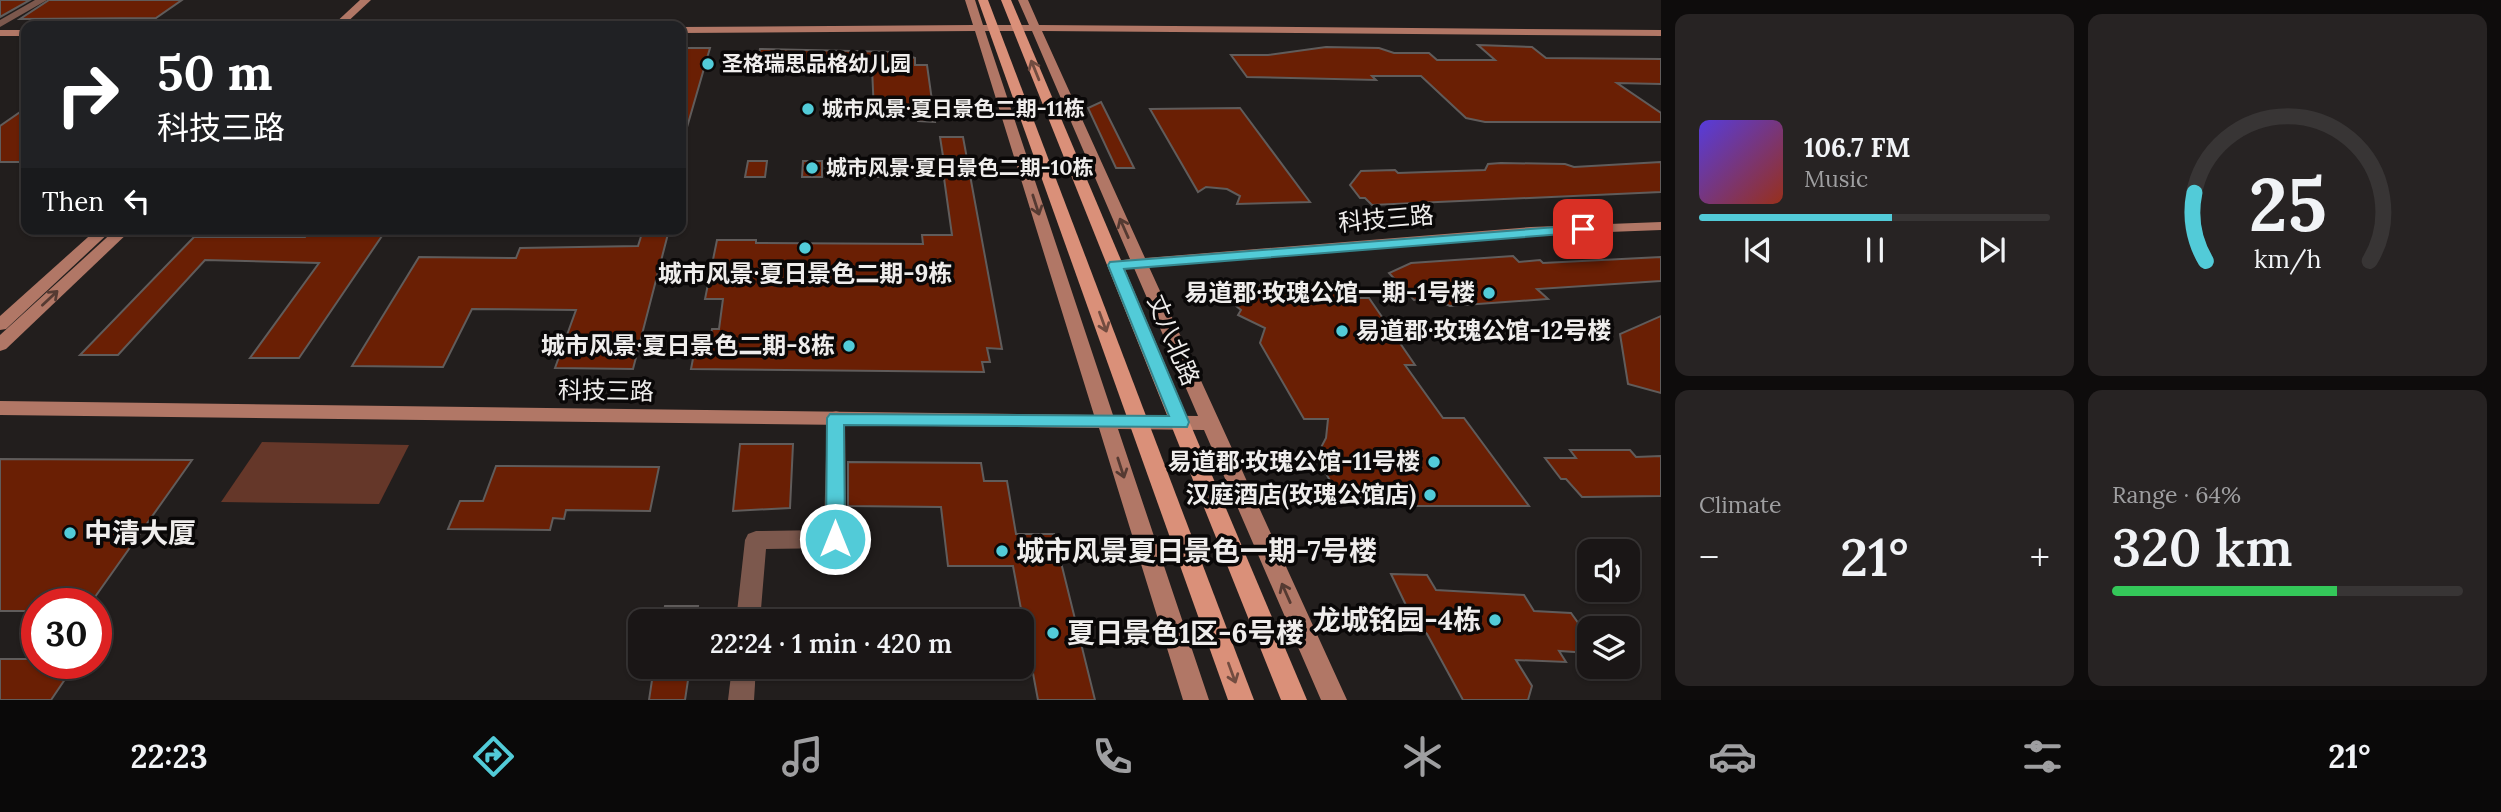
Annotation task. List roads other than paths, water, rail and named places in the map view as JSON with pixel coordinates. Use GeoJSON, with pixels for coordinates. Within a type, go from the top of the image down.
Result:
{"type":"FeatureCollection","features":[{"type":"Feature","properties":{"kind":"main road"},"geometry":{"type":"LineString","coordinates":[[983,0],[987,31],[1141,422],[1241,700]]}},
{"type":"Feature","properties":{"kind":"main road","name":"丈八北路"},"geometry":{"type":"LineString","coordinates":[[1006,0],[1028,31],[1115,265],[1294,700]]}},
{"type":"Feature","properties":{"kind":"street"},"geometry":{"type":"LineString","coordinates":[[0,24],[42,0]]}},
{"type":"Feature","properties":{"kind":"street"},"geometry":{"type":"LineString","coordinates":[[343,21],[366,0]]}},
{"type":"Feature","properties":{"kind":"street"},"geometry":{"type":"LineString","coordinates":[[970,0],[987,31],[1106,422],[1196,700]]}},
{"type":"Feature","properties":{"kind":"street"},"geometry":{"type":"LineString","coordinates":[[1023,0],[1028,31],[1140,263],[1334,700]]}},
{"type":"Feature","properties":{"kind":"street"},"geometry":{"type":"LineString","coordinates":[[1028,31],[1661,38]]}},
{"type":"Feature","properties":{"kind":"street"},"geometry":{"type":"LineString","coordinates":[[686,33],[1661,33]]}},
{"type":"Feature","properties":{"kind":"street"},"geometry":{"type":"LineString","coordinates":[[0,35],[21,35]]}},
{"type":"Feature","properties":{"kind":"street","name":"科技三路"},"geometry":{"type":"LineString","coordinates":[[1115,265],[1531,231],[1661,226]]}},
{"type":"Feature","properties":{"kind":"street"},"geometry":{"type":"LineString","coordinates":[[0,325],[99,235]]}},
{"type":"Feature","properties":{"kind":"street"},"geometry":{"type":"LineString","coordinates":[[0,345],[119,235]]}},
{"type":"Feature","properties":{"kind":"street","name":"科技三路"},"geometry":{"type":"LineString","coordinates":[[0,408],[1211,423]]}},
{"type":"Feature","properties":{"kind":"street"},"geometry":{"type":"LineString","coordinates":[[749,609],[756,540],[835,539],[836,418]]}},
{"type":"Feature","properties":{"kind":"street"},"geometry":{"type":"LineString","coordinates":[[741,700],[743,679]]}},
{"type":"Feature","properties":{"kind":"place","name":"圣格瑞思品格幼儿园"},"geometry":{"type":"Point","coordinates":[708,64]}},
{"type":"Feature","properties":{"kind":"place","name":"城市风景·夏日景色二期-11栋"},"geometry":{"type":"Point","coordinates":[808,109]}},
{"type":"Feature","properties":{"kind":"place","name":"城市风景·夏日景色二期-10栋"},"geometry":{"type":"Point","coordinates":[812,168]}},
{"type":"Feature","properties":{"kind":"place","name":"城市风景·夏日景色二期-9栋"},"geometry":{"type":"Point","coordinates":[805,248]}},
{"type":"Feature","properties":{"kind":"place","name":"易道郡·玫瑰公馆一期-1号楼"},"geometry":{"type":"Point","coordinates":[1489,293]}},
{"type":"Feature","properties":{"kind":"place","name":"易道郡·玫瑰公馆-12号楼"},"geometry":{"type":"Point","coordinates":[1342,331]}},
{"type":"Feature","properties":{"kind":"place","name":"城市风景·夏日景色二期-8栋"},"geometry":{"type":"Point","coordinates":[849,346]}},
{"type":"Feature","properties":{"kind":"place","name":"易道郡·玫瑰公馆-11号楼"},"geometry":{"type":"Point","coordinates":[1434,462]}},
{"type":"Feature","properties":{"kind":"place","name":"汉庭酒店(玫瑰公馆店)"},"geometry":{"type":"Point","coordinates":[1430,495]}},
{"type":"Feature","properties":{"kind":"place","name":"中清大厦"},"geometry":{"type":"Point","coordinates":[70,533]}},
{"type":"Feature","properties":{"kind":"place","name":"城市风景夏日景色一期-7号楼"},"geometry":{"type":"Point","coordinates":[1002,551]}},
{"type":"Feature","properties":{"kind":"place","name":"龙城铭园-4栋"},"geometry":{"type":"Point","coordinates":[1495,620]}},
{"type":"Feature","properties":{"kind":"place","name":"夏日景色1区-6号楼"},"geometry":{"type":"Point","coordinates":[1053,633]}}]}
